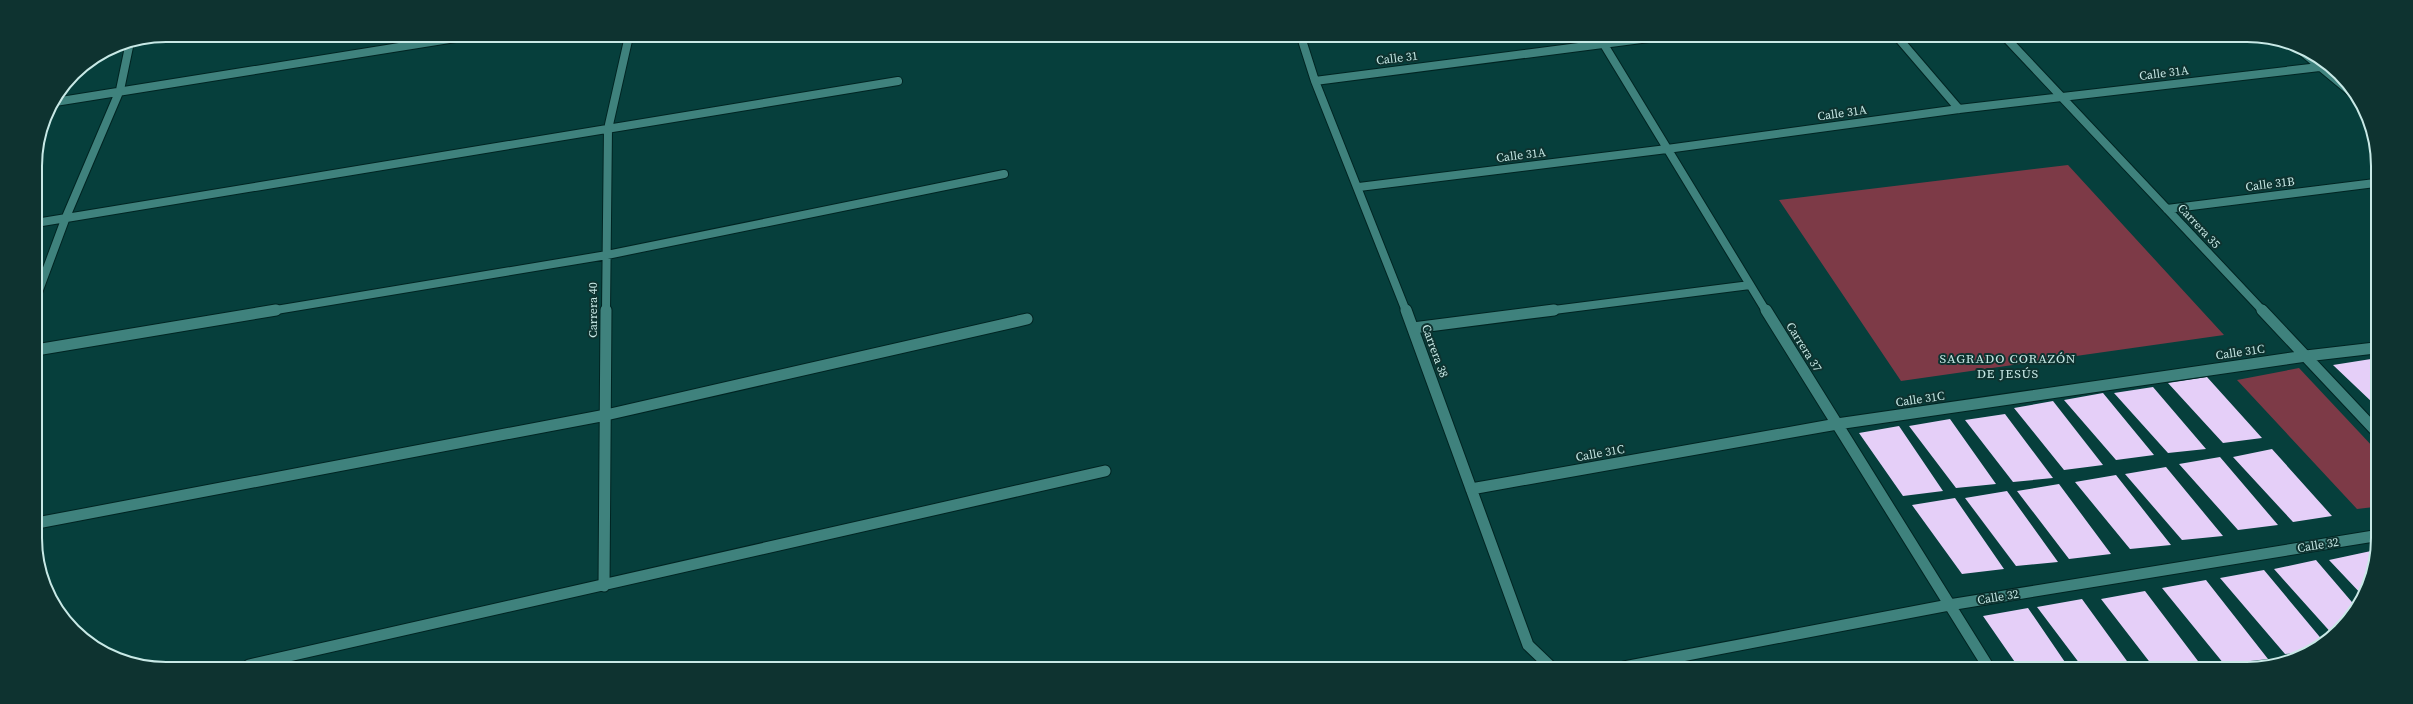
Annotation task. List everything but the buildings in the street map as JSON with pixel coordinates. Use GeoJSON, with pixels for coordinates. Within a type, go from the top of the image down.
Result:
{"type":"FeatureCollection","features":[{"type":"Feature","properties":{"kind":"street"},"geometry":{"type":"LineString","coordinates":[[61,101],[120,90],[429,42]]}},
{"type":"Feature","properties":{"kind":"street","name":"Carrera 40"},"geometry":{"type":"LineString","coordinates":[[604,586],[608,129],[628,42]]}},
{"type":"Feature","properties":{"kind":"street","name":"Carrera 38"},"geometry":{"type":"LineString","coordinates":[[1303,42],[1315,81],[1359,187],[1413,328],[1528,645],[1546,662]]}},
{"type":"Feature","properties":{"kind":"street","name":"Calle 31"},"geometry":{"type":"LineString","coordinates":[[1315,81],[1595,42]]}},
{"type":"Feature","properties":{"kind":"street","name":"Carrera 37"},"geometry":{"type":"LineString","coordinates":[[1603,42],[1750,285],[1985,662]]}},
{"type":"Feature","properties":{"kind":"street"},"geometry":{"type":"LineString","coordinates":[[1902,42],[1959,109]]}},
{"type":"Feature","properties":{"kind":"street","name":"Carrera 35"},"geometry":{"type":"LineString","coordinates":[[2010,42],[2371,426]]}},
{"type":"Feature","properties":{"kind":"street"},"geometry":{"type":"LineString","coordinates":[[42,282],[66,217],[120,90],[129,48]]}},
{"type":"Feature","properties":{"kind":"street","name":"Calle 31A"},"geometry":{"type":"LineString","coordinates":[[1359,187],[1667,149],[1959,109],[2320,66]]}},
{"type":"Feature","properties":{"kind":"street"},"geometry":{"type":"LineString","coordinates":[[42,222],[898,80]]}},
{"type":"Feature","properties":{"kind":"street"},"geometry":{"type":"LineString","coordinates":[[42,349],[607,254],[1004,174]]}},
{"type":"Feature","properties":{"kind":"street","name":"Calle 31B"},"geometry":{"type":"LineString","coordinates":[[2167,209],[2371,184]]}},
{"type":"Feature","properties":{"kind":"street"},"geometry":{"type":"LineString","coordinates":[[1413,328],[1750,285]]}},
{"type":"Feature","properties":{"kind":"street"},"geometry":{"type":"LineString","coordinates":[[42,522],[606,415],[1027,319]]}},
{"type":"Feature","properties":{"kind":"street","name":"Calle 31C"},"geometry":{"type":"LineString","coordinates":[[1471,489],[1837,424],[2306,356],[2371,348]]}},
{"type":"Feature","properties":{"kind":"street"},"geometry":{"type":"LineString","coordinates":[[262,662],[604,586],[1105,471]]}},
{"type":"Feature","properties":{"kind":"street","name":"Calle 32"},"geometry":{"type":"LineString","coordinates":[[1655,662],[1949,605],[2371,536]]}},
{"type":"Feature","properties":{"kind":"shaded area"},"geometry":{"type":"Polygon","coordinates":[[[2068,165],[2224,335],[1901,381],[1779,200],[2068,165]]]}},
{"type":"Feature","properties":{"kind":"shaded area"},"geometry":{"type":"Polygon","coordinates":[[[2299,368],[2371,445],[2371,507],[2357,509],[2237,380],[2299,368]]]}},
{"type":"Feature","properties":{"kind":"district","name":"SAGRADO CORAZÓN DE JESÚS"},"geometry":{"type":"Point","coordinates":[2008,366]}}]}
